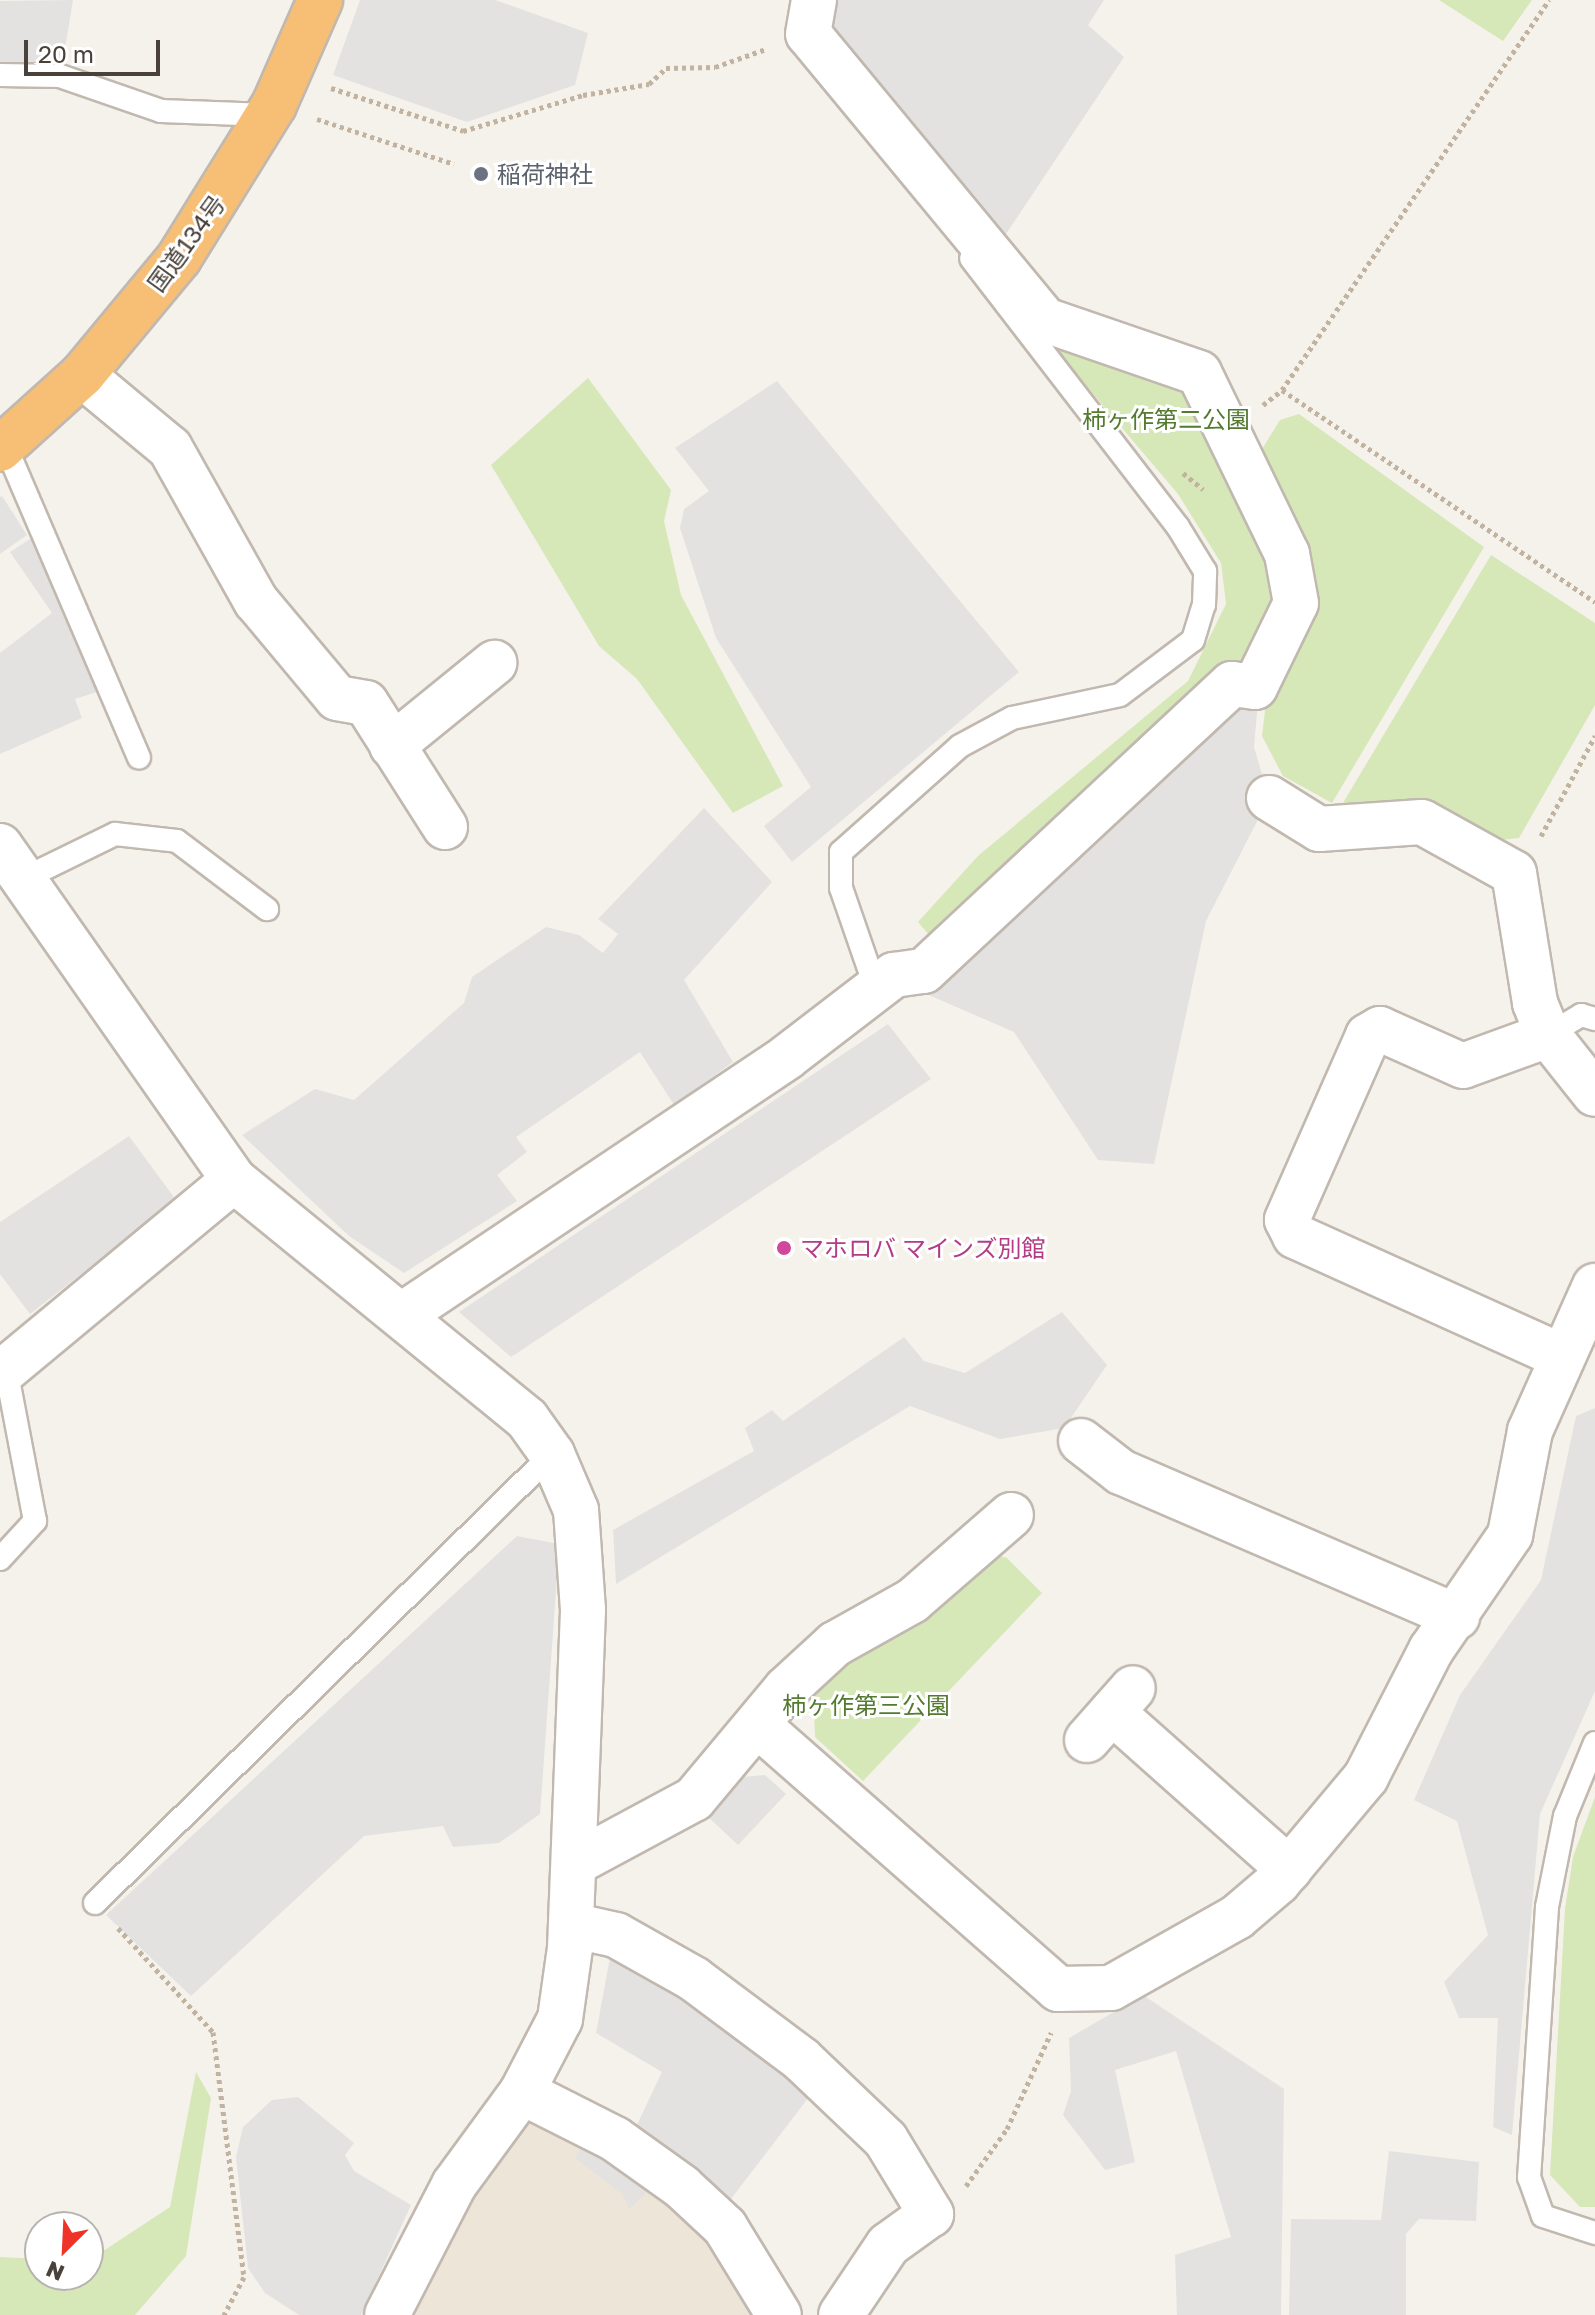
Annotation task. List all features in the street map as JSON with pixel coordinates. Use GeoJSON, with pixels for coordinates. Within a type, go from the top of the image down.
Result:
{"type":"FeatureCollection","features":[{"type":"Feature","properties":{"kind":"highway","name":"国道134号"},"geometry":{"type":"LineString","coordinates":[[2,447],[82,375],[179,258],[277,98],[320,0]]}},
{"type":"Feature","properties":{"kind":"street"},"geometry":{"type":"LineString","coordinates":[[402,1315],[894,975],[924,971],[1232,684],[1255,687],[1296,603],[1287,554],[1231,431],[1199,373],[1045,320],[921,170],[811,17]]}},
{"type":"Feature","properties":{"kind":"street"},"geometry":{"type":"LineString","coordinates":[[82,375],[170,448],[256,601],[337,698],[366,703],[445,827]]}},
{"type":"Feature","properties":{"kind":"street"},"geometry":{"type":"LineString","coordinates":[[392,746],[494,663]]}},
{"type":"Feature","properties":{"kind":"street"},"geometry":{"type":"LineString","coordinates":[[1269,798],[1319,829],[1422,822],[1514,873],[1535,1003],[1548,1035],[1595,1094]]}},
{"type":"Feature","properties":{"kind":"street"},"geometry":{"type":"LineString","coordinates":[[11,863],[234,1180],[527,1419],[552,1454],[576,1510],[583,1610],[575,1863],[560,2019],[522,2092],[454,2185],[387,2315]]}},
{"type":"Feature","properties":{"kind":"street"},"geometry":{"type":"LineString","coordinates":[[1548,1035],[1463,1066],[1380,1029],[1368,1036],[1287,1220],[1295,1236],[1559,1355]]}},
{"type":"Feature","properties":{"kind":"street"},"geometry":{"type":"LineString","coordinates":[[3,1371],[234,1180]]}},
{"type":"Feature","properties":{"kind":"street"},"geometry":{"type":"LineString","coordinates":[[760,1727],[1058,1989],[1111,1988],[1237,1917],[1289,1869],[1380,1758],[1411,1685],[1510,1535],[1530,1431],[1559,1355],[1595,1286]]}},
{"type":"Feature","properties":{"kind":"street"},"geometry":{"type":"LineString","coordinates":[[1081,1441],[1162,1471],[1308,1534],[1457,1617]]}},
{"type":"Feature","properties":{"kind":"street"},"geometry":{"type":"LineString","coordinates":[[575,1863],[694,1799],[760,1727],[786,1689],[835,1644],[912,1601],[1011,1515]]}},
{"type":"Feature","properties":{"kind":"street"},"geometry":{"type":"LineString","coordinates":[[1110,1713],[1289,1869]]}},
{"type":"Feature","properties":{"kind":"street"},"geometry":{"type":"LineString","coordinates":[[571,1925],[644,1948],[801,2059],[886,2140],[931,2214],[888,2245],[841,2315]]}},
{"type":"Feature","properties":{"kind":"street"},"geometry":{"type":"LineString","coordinates":[[522,2092],[615,2139],[682,2187],[725,2227],[779,2315]]}},
{"type":"Feature","properties":{"kind":"lane"},"geometry":{"type":"LineString","coordinates":[[0,75],[60,76],[161,111],[277,98]]}},
{"type":"Feature","properties":{"kind":"lane"},"geometry":{"type":"LineString","coordinates":[[876,989],[841,888],[841,852],[960,746],[1012,718],[1120,695],[1193,640],[1204,605],[1205,571],[1178,527],[990,290],[921,170]]}},
{"type":"Feature","properties":{"kind":"lane"},"geometry":{"type":"LineString","coordinates":[[2,447],[139,757]]}},
{"type":"Feature","properties":{"kind":"lane"},"geometry":{"type":"LineString","coordinates":[[11,863],[115,834],[177,841],[267,909]]}},
{"type":"Feature","properties":{"kind":"lane"},"geometry":{"type":"LineString","coordinates":[[1548,1035],[1581,1015],[1595,1019]]}},
{"type":"Feature","properties":{"kind":"lane"},"geometry":{"type":"LineString","coordinates":[[0,1559],[35,1521],[3,1371]]}},
{"type":"Feature","properties":{"kind":"lane"},"geometry":{"type":"LineString","coordinates":[[95,1903],[552,1454]]}},
{"type":"Feature","properties":{"kind":"lane"},"geometry":{"type":"LineString","coordinates":[[1595,1743],[1565,1816],[1547,1907],[1529,2177],[1543,2216],[1595,2233]]}},
{"type":"Feature","properties":{"kind":"path"},"geometry":{"type":"LineString","coordinates":[[1231,431],[1282,390],[1549,0]]}},
{"type":"Feature","properties":{"kind":"path"},"geometry":{"type":"LineString","coordinates":[[277,98],[463,131],[583,95],[649,84],[666,68],[715,67],[811,17]]}},
{"type":"Feature","properties":{"kind":"path"},"geometry":{"type":"LineString","coordinates":[[277,98],[454,164]]}},
{"type":"Feature","properties":{"kind":"path"},"geometry":{"type":"LineString","coordinates":[[1282,390],[1595,602]]}},
{"type":"Feature","properties":{"kind":"path"},"geometry":{"type":"LineString","coordinates":[[1514,873],[1595,736]]}},
{"type":"Feature","properties":{"kind":"path"},"geometry":{"type":"LineString","coordinates":[[95,1903],[213,2032],[244,2277],[224,2315]]}},
{"type":"Feature","properties":{"kind":"path"},"geometry":{"type":"LineString","coordinates":[[931,2214],[992,2155],[1039,2045]]}},
{"type":"Feature","properties":{"kind":"shaded area"},"geometry":{"type":"Polygon","coordinates":[[[73,0],[62,67],[0,64],[0,1],[73,0]]]}},
{"type":"Feature","properties":{"kind":"shaded area"},"geometry":{"type":"Polygon","coordinates":[[[360,0],[495,0],[588,33],[575,85],[467,122],[333,75],[360,0]]]}},
{"type":"Feature","properties":{"kind":"shaded area"},"geometry":{"type":"Polygon","coordinates":[[[831,0],[1104,0],[1088,25],[1124,57],[1006,234],[936,170],[826,27],[831,0]]]}},
{"type":"Feature","properties":{"kind":"shaded area"},"geometry":{"type":"Polygon","coordinates":[[[777,381],[1019,672],[792,862],[764,826],[811,787],[716,638],[680,528],[684,509],[709,491],[675,448],[777,381]]]}},
{"type":"Feature","properties":{"kind":"shaded area"},"geometry":{"type":"Polygon","coordinates":[[[0,497],[27,535],[0,554],[0,497]]]}},
{"type":"Feature","properties":{"kind":"shaded area"},"geometry":{"type":"Polygon","coordinates":[[[33,537],[100,691],[75,699],[82,718],[0,754],[0,653],[52,613],[10,552],[33,537]]]}},
{"type":"Feature","properties":{"kind":"shaded area"},"geometry":{"type":"Polygon","coordinates":[[[1237,695],[1258,702],[1254,747],[1269,798],[1206,921],[1154,1164],[1098,1160],[1014,1032],[924,993],[1237,695]]]}},
{"type":"Feature","properties":{"kind":"shaded area"},"geometry":{"type":"Polygon","coordinates":[[[704,808],[772,882],[684,980],[733,1062],[674,1105],[640,1052],[516,1137],[527,1152],[497,1175],[517,1201],[404,1273],[349,1236],[242,1135],[315,1089],[354,1100],[464,1003],[472,977],[546,927],[579,935],[603,953],[618,934],[598,919],[704,808]]]}},
{"type":"Feature","properties":{"kind":"shaded area"},"geometry":{"type":"Polygon","coordinates":[[[888,1024],[931,1079],[511,1357],[459,1312],[888,1024]]]}},
{"type":"Feature","properties":{"kind":"shaded area"},"geometry":{"type":"Polygon","coordinates":[[[129,1136],[176,1200],[30,1314],[0,1274],[0,1222],[129,1136]]]}},
{"type":"Feature","properties":{"kind":"shaded area"},"geometry":{"type":"Polygon","coordinates":[[[1062,1312],[1107,1365],[1064,1428],[1000,1439],[910,1406],[616,1584],[613,1530],[754,1451],[745,1428],[772,1410],[783,1421],[904,1337],[924,1361],[965,1373],[1062,1312]]]}},
{"type":"Feature","properties":{"kind":"shaded area"},"geometry":{"type":"Polygon","coordinates":[[[1595,1408],[1595,1691],[1540,1814],[1512,2135],[1493,2127],[1498,2018],[1459,2018],[1444,1982],[1488,1935],[1457,1821],[1414,1800],[1460,1695],[1541,1580],[1576,1416],[1595,1408]]]}},
{"type":"Feature","properties":{"kind":"shaded area"},"geometry":{"type":"Polygon","coordinates":[[[517,1536],[554,1543],[558,1563],[540,1814],[499,1843],[453,1847],[443,1826],[364,1836],[191,1996],[106,1915],[517,1536]]]}},
{"type":"Feature","properties":{"kind":"shaded area"},"geometry":{"type":"Polygon","coordinates":[[[765,1775],[786,1794],[738,1845],[706,1815],[743,1777],[765,1775]]]}},
{"type":"Feature","properties":{"kind":"shaded area"},"geometry":{"type":"Polygon","coordinates":[[[611,1952],[663,1972],[815,2089],[725,2207],[635,2129],[662,2072],[596,2033],[611,1952]]]}},
{"type":"Feature","properties":{"kind":"shaded area"},"geometry":{"type":"Polygon","coordinates":[[[1143,1995],[1284,2089],[1281,2315],[1177,2315],[1175,2255],[1231,2237],[1176,2051],[1115,2070],[1135,2162],[1105,2170],[1063,2115],[1071,2091],[1069,2038],[1143,1995]]]}},
{"type":"Feature","properties":{"kind":"shaded area"},"geometry":{"type":"Polygon","coordinates":[[[298,2097],[354,2143],[345,2155],[354,2171],[411,2205],[361,2315],[299,2315],[265,2293],[248,2268],[236,2157],[243,2127],[272,2100],[298,2097]]]}},
{"type":"Feature","properties":{"kind":"shaded area"},"geometry":{"type":"Polygon","coordinates":[[[528,2117],[579,2127],[700,2216],[760,2315],[415,2315],[466,2192],[528,2117]]]}},
{"type":"Feature","properties":{"kind":"shaded area"},"geometry":{"type":"Polygon","coordinates":[[[588,2132],[661,2178],[629,2210],[623,2195],[575,2158],[588,2132]]]}},
{"type":"Feature","properties":{"kind":"shaded area"},"geometry":{"type":"Polygon","coordinates":[[[1389,2151],[1479,2162],[1476,2221],[1419,2219],[1406,2234],[1406,2315],[1289,2315],[1291,2219],[1381,2220],[1389,2151]]]}},
{"type":"Feature","properties":{"kind":"green space"},"geometry":{"type":"Polygon","coordinates":[[[1439,0],[1532,0],[1503,41],[1439,0]]]}},
{"type":"Feature","properties":{"kind":"green space","name":"柿ヶ作第二公園"},"geometry":{"type":"Polygon","coordinates":[[[1043,335],[1191,384],[1284,583],[1248,678],[940,948],[918,922],[978,856],[1188,681],[1226,604],[1221,563],[1178,494],[1043,335]]]}},
{"type":"Feature","properties":{"kind":"green space"},"geometry":{"type":"Polygon","coordinates":[[[588,378],[671,490],[664,521],[681,595],[783,786],[733,813],[637,679],[599,646],[491,465],[588,378]]]}},
{"type":"Feature","properties":{"kind":"green space"},"geometry":{"type":"Polygon","coordinates":[[[1299,414],[1484,547],[1332,803],[1283,776],[1262,736],[1267,694],[1290,655],[1259,454],[1280,420],[1299,414]]]}},
{"type":"Feature","properties":{"kind":"green space"},"geometry":{"type":"Polygon","coordinates":[[[1491,555],[1595,623],[1595,705],[1519,838],[1492,841],[1340,808],[1491,555]]]}},
{"type":"Feature","properties":{"kind":"green space","name":"柿ヶ作第三公園"},"geometry":{"type":"Polygon","coordinates":[[[990,1553],[1007,1558],[1042,1593],[863,1781],[815,1737],[813,1685],[990,1553]]]}},
{"type":"Feature","properties":{"kind":"green space"},"geometry":{"type":"Polygon","coordinates":[[[1595,1797],[1595,2207],[1580,2207],[1550,2175],[1565,1909],[1573,1857],[1595,1797]]]}},
{"type":"Feature","properties":{"kind":"green space"},"geometry":{"type":"Polygon","coordinates":[[[196,2072],[211,2098],[186,2256],[135,2315],[0,2315],[0,2257],[24,2258],[24,2291],[104,2291],[104,2250],[170,2207],[196,2072]]]}},
{"type":"Feature","properties":{"kind":"place","name":"稲荷神社"},"geometry":{"type":"Point","coordinates":[481,174]}},
{"type":"Feature","properties":{"kind":"place","name":"マホロバ マインズ別館"},"geometry":{"type":"Point","coordinates":[784,1248]}}]}
